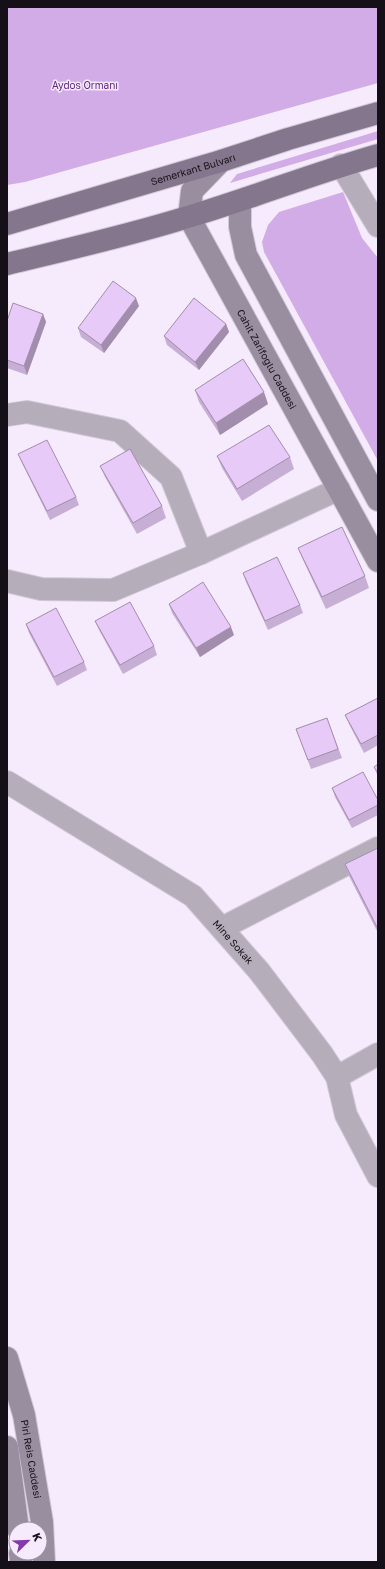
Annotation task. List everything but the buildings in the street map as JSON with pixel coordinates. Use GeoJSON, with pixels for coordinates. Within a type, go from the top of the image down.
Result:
{"type":"FeatureCollection","features":[{"type":"Feature","properties":{"kind":"main road","name":"Semerkant Bulvarı"},"geometry":{"type":"LineString","coordinates":[[7,224],[221,161],[288,138],[378,113]]}},
{"type":"Feature","properties":{"kind":"main road"},"geometry":{"type":"LineString","coordinates":[[7,264],[101,242],[189,217],[240,201],[341,165],[378,154]]}},
{"type":"Feature","properties":{"kind":"main road"},"geometry":{"type":"LineString","coordinates":[[189,217],[192,191],[221,161]]}},
{"type":"Feature","properties":{"kind":"main road"},"geometry":{"type":"LineString","coordinates":[[240,201],[240,228],[246,255],[378,500]]}},
{"type":"Feature","properties":{"kind":"main road","name":"Cahit Zarifoğlu Caddesi"},"geometry":{"type":"LineString","coordinates":[[189,217],[378,561]]}},
{"type":"Feature","properties":{"kind":"main road"},"geometry":{"type":"LineString","coordinates":[[339,489],[365,478]]}},
{"type":"Feature","properties":{"kind":"main road","name":"Piri Reis Caddesi"},"geometry":{"type":"LineString","coordinates":[[7,1358],[24,1415],[42,1522],[44,1562]]}},
{"type":"Feature","properties":{"kind":"main road"},"geometry":{"type":"LineString","coordinates":[[7,1447],[17,1521]]}},
{"type":"Feature","properties":{"kind":"street"},"geometry":{"type":"LineString","coordinates":[[341,165],[378,226]]}},
{"type":"Feature","properties":{"kind":"street"},"geometry":{"type":"LineString","coordinates":[[7,415],[27,412],[120,431],[171,477],[201,553]]}},
{"type":"Feature","properties":{"kind":"street"},"geometry":{"type":"LineString","coordinates":[[7,581],[40,589],[113,590],[201,553],[339,489]]}},
{"type":"Feature","properties":{"kind":"street","name":"Mine Sokak"},"geometry":{"type":"LineString","coordinates":[[7,782],[193,896],[259,971],[322,1054],[337,1077],[346,1114],[378,1176]]}},
{"type":"Feature","properties":{"kind":"street"},"geometry":{"type":"LineString","coordinates":[[222,928],[378,848]]}},
{"type":"Feature","properties":{"kind":"street"},"geometry":{"type":"LineString","coordinates":[[337,1077],[378,1054]]}},
{"type":"Feature","properties":{"kind":"green space","name":"Aydos Ormanı"},"geometry":{"type":"Polygon","coordinates":[[[7,7],[378,7],[378,83],[25,182],[7,185],[7,7]]]}},
{"type":"Feature","properties":{"kind":"green space"},"geometry":{"type":"Polygon","coordinates":[[[378,131],[378,139],[230,183],[237,174],[378,131]]]}},
{"type":"Feature","properties":{"kind":"green space"},"geometry":{"type":"Polygon","coordinates":[[[343,192],[362,238],[378,258],[378,461],[264,252],[262,242],[268,225],[279,212],[343,192]]]}}]}
